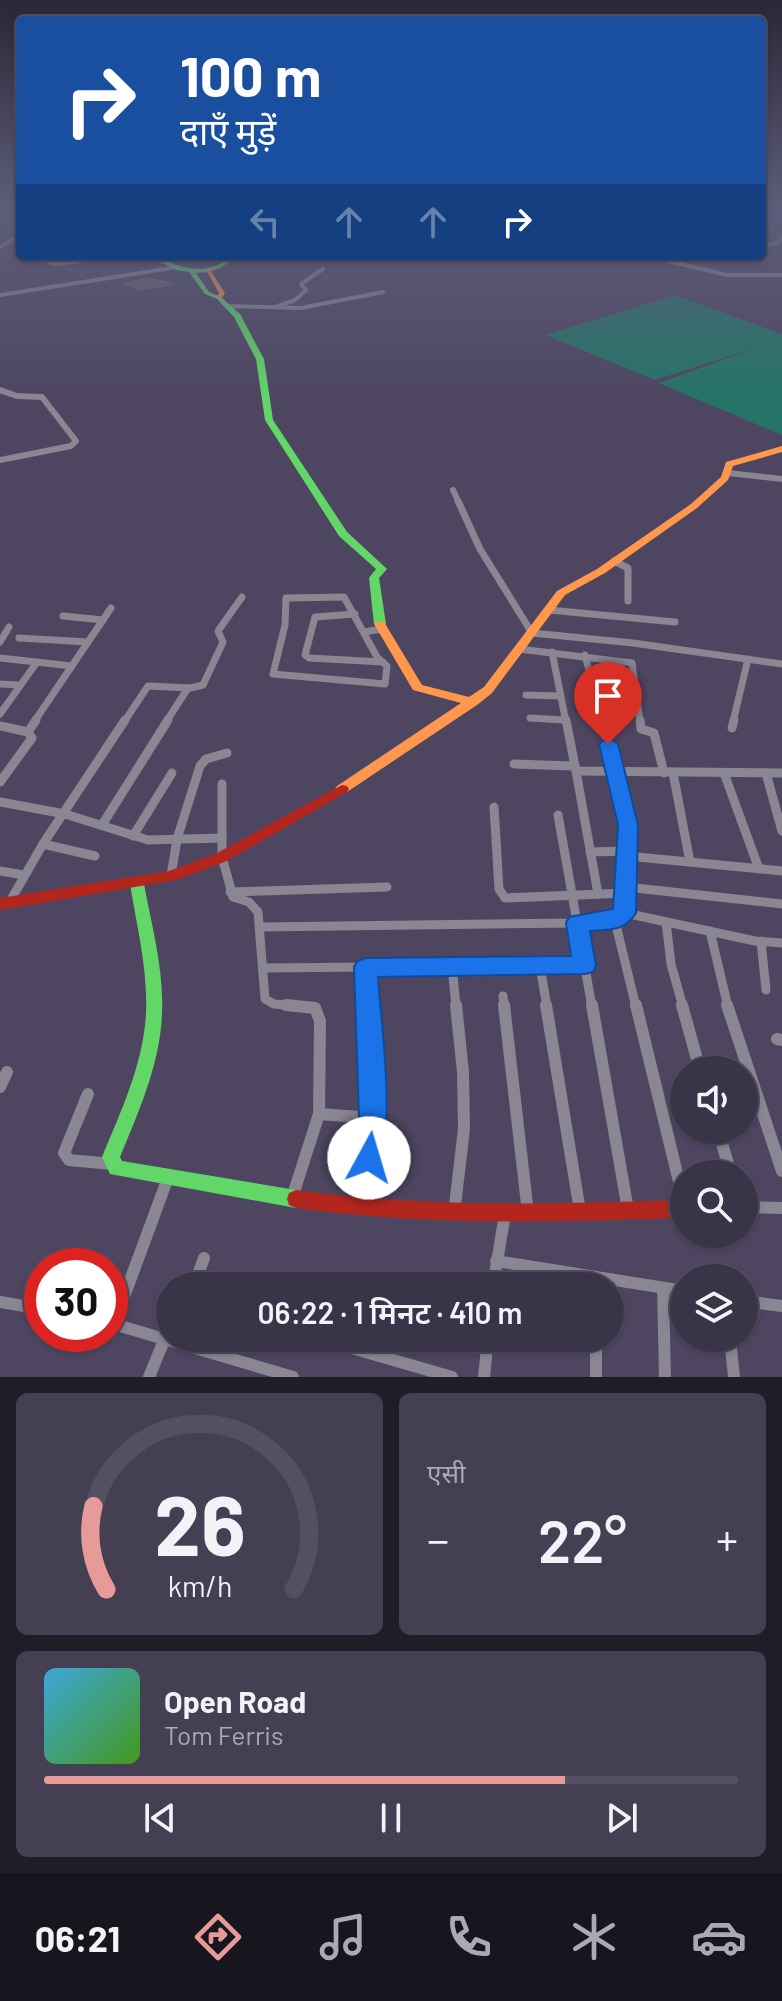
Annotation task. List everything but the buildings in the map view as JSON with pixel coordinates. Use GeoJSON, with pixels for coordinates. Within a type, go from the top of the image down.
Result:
{"type":"FeatureCollection","features":[{"type":"Feature","properties":{"kind":"street"},"geometry":{"type":"LineString","coordinates":[[0,293],[143,269]]}},
{"type":"Feature","properties":{"kind":"street"},"geometry":{"type":"LineString","coordinates":[[191,270],[203,269]]}},
{"type":"Feature","properties":{"kind":"street"},"geometry":{"type":"LineString","coordinates":[[207,269],[222,293],[222,302]]}},
{"type":"Feature","properties":{"kind":"street"},"geometry":{"type":"LineString","coordinates":[[261,308],[295,300],[306,290],[301,284],[323,269]]}},
{"type":"Feature","properties":{"kind":"street"},"geometry":{"type":"LineString","coordinates":[[703,269],[727,275],[782,275]]}},
{"type":"Feature","properties":{"kind":"street"},"geometry":{"type":"LineString","coordinates":[[191,270],[207,293],[237,316],[260,359],[269,420],[343,534],[382,569],[374,578],[382,629],[420,689],[473,702]]}},
{"type":"Feature","properties":{"kind":"street"},"geometry":{"type":"LineString","coordinates":[[222,302],[261,308],[310,307],[383,292]]}},
{"type":"Feature","properties":{"kind":"street"},"geometry":{"type":"LineString","coordinates":[[0,390],[17,396],[42,397],[76,441],[71,446],[0,460]]}},
{"type":"Feature","properties":{"kind":"street"},"geometry":{"type":"LineString","coordinates":[[4,904],[171,876],[222,857],[332,795],[473,702],[501,676],[561,593],[694,506],[728,473],[729,464],[782,449]]}},
{"type":"Feature","properties":{"kind":"street"},"geometry":{"type":"LineString","coordinates":[[728,473],[782,479]]}},
{"type":"Feature","properties":{"kind":"street"},"geometry":{"type":"LineString","coordinates":[[453,490],[480,549],[532,633]]}},
{"type":"Feature","properties":{"kind":"street"},"geometry":{"type":"LineString","coordinates":[[614,561],[628,568],[628,601]]}},
{"type":"Feature","properties":{"kind":"street"},"geometry":{"type":"LineString","coordinates":[[4,904],[148,686],[188,688],[203,685],[223,642],[218,631],[242,597]]}},
{"type":"Feature","properties":{"kind":"street"},"geometry":{"type":"LineString","coordinates":[[344,597],[355,614],[387,666],[385,684],[273,674],[285,625],[286,598],[344,597]]}},
{"type":"Feature","properties":{"kind":"street"},"geometry":{"type":"LineString","coordinates":[[28,732],[111,608]]}},
{"type":"Feature","properties":{"kind":"street"},"geometry":{"type":"LineString","coordinates":[[549,610],[675,622]]}},
{"type":"Feature","properties":{"kind":"street"},"geometry":{"type":"LineString","coordinates":[[355,614],[315,617],[305,655],[309,658],[383,662]]}},
{"type":"Feature","properties":{"kind":"street"},"geometry":{"type":"LineString","coordinates":[[63,616],[103,620]]}},
{"type":"Feature","properties":{"kind":"street"},"geometry":{"type":"LineString","coordinates":[[0,642],[9,627]]}},
{"type":"Feature","properties":{"kind":"street"},"geometry":{"type":"LineString","coordinates":[[364,632],[382,629]]}},
{"type":"Feature","properties":{"kind":"street"},"geometry":{"type":"LineString","coordinates":[[532,633],[782,664]]}},
{"type":"Feature","properties":{"kind":"street"},"geometry":{"type":"LineString","coordinates":[[19,638],[88,642]]}},
{"type":"Feature","properties":{"kind":"street"},"geometry":{"type":"LineString","coordinates":[[519,649],[632,663],[641,729],[654,733],[669,773],[690,862]]}},
{"type":"Feature","properties":{"kind":"street"},"geometry":{"type":"LineString","coordinates":[[552,652],[598,894]]}},
{"type":"Feature","properties":{"kind":"street"},"geometry":{"type":"LineString","coordinates":[[585,655],[628,825],[626,890],[620,917],[675,1160]]}},
{"type":"Feature","properties":{"kind":"street"},"geometry":{"type":"LineString","coordinates":[[0,658],[72,666]]}},
{"type":"Feature","properties":{"kind":"street"},"geometry":{"type":"LineString","coordinates":[[732,728],[748,659]]}},
{"type":"Feature","properties":{"kind":"street"},"geometry":{"type":"LineString","coordinates":[[0,714],[37,662]]}},
{"type":"Feature","properties":{"kind":"street"},"geometry":{"type":"LineString","coordinates":[[0,684],[20,685]]}},
{"type":"Feature","properties":{"kind":"street"},"geometry":{"type":"LineString","coordinates":[[102,825],[188,688]]}},
{"type":"Feature","properties":{"kind":"street"},"geometry":{"type":"LineString","coordinates":[[526,695],[560,696]]}},
{"type":"Feature","properties":{"kind":"street"},"geometry":{"type":"LineString","coordinates":[[530,718],[564,720]]}},
{"type":"Feature","properties":{"kind":"street"},"geometry":{"type":"LineString","coordinates":[[0,726],[28,732],[32,738],[0,782]]}},
{"type":"Feature","properties":{"kind":"street"},"geometry":{"type":"LineString","coordinates":[[171,876],[177,839],[200,766],[206,759],[227,753]]}},
{"type":"Feature","properties":{"kind":"street"},"geometry":{"type":"LineString","coordinates":[[514,764],[616,773],[782,773]]}},
{"type":"Feature","properties":{"kind":"street"},"geometry":{"type":"LineString","coordinates":[[133,836],[172,773]]}},
{"type":"Feature","properties":{"kind":"street"},"geometry":{"type":"LineString","coordinates":[[724,773],[759,869]]}},
{"type":"Feature","properties":{"kind":"street"},"geometry":{"type":"LineString","coordinates":[[766,773],[782,831]]}},
{"type":"Feature","properties":{"kind":"street"},"geometry":{"type":"LineString","coordinates":[[222,784],[222,857],[230,892],[237,900],[255,906],[260,927],[264,995],[268,1002],[309,1006],[318,1013],[319,1114],[292,1198]]}},
{"type":"Feature","properties":{"kind":"street"},"geometry":{"type":"LineString","coordinates":[[0,802],[65,814],[148,840],[222,838]]}},
{"type":"Feature","properties":{"kind":"street"},"geometry":{"type":"LineString","coordinates":[[494,807],[501,895],[511,899],[626,890],[782,904]]}},
{"type":"Feature","properties":{"kind":"street"},"geometry":{"type":"LineString","coordinates":[[558,815],[628,1210]]}},
{"type":"Feature","properties":{"kind":"street"},"geometry":{"type":"LineString","coordinates":[[43,844],[95,856]]}},
{"type":"Feature","properties":{"kind":"street"},"geometry":{"type":"LineString","coordinates":[[590,852],[782,871]]}},
{"type":"Feature","properties":{"kind":"street"},"geometry":{"type":"LineString","coordinates":[[0,871],[24,875]]}},
{"type":"Feature","properties":{"kind":"street"},"geometry":{"type":"LineString","coordinates":[[112,1164],[111,1157],[136,1095],[151,1043],[154,1015],[137,884]]}},
{"type":"Feature","properties":{"kind":"street"},"geometry":{"type":"LineString","coordinates":[[230,892],[387,887]]}},
{"type":"Feature","properties":{"kind":"street"},"geometry":{"type":"LineString","coordinates":[[260,927],[577,923],[620,917],[782,943]]}},
{"type":"Feature","properties":{"kind":"street"},"geometry":{"type":"LineString","coordinates":[[666,922],[671,964],[696,1056]]}},
{"type":"Feature","properties":{"kind":"street"},"geometry":{"type":"LineString","coordinates":[[710,931],[724,996],[782,1171]]}},
{"type":"Feature","properties":{"kind":"street"},"geometry":{"type":"LineString","coordinates":[[761,941],[766,990]]}},
{"type":"Feature","properties":{"kind":"street"},"geometry":{"type":"LineString","coordinates":[[263,968],[585,965]]}},
{"type":"Feature","properties":{"kind":"street"},"geometry":{"type":"LineString","coordinates":[[452,966],[463,1072],[464,1129],[454,1214]]}},
{"type":"Feature","properties":{"kind":"street"},"geometry":{"type":"LineString","coordinates":[[540,966],[580,1212]]}},
{"type":"Feature","properties":{"kind":"street"},"geometry":{"type":"LineString","coordinates":[[353,1209],[369,1158],[373,1118],[366,967]]}},
{"type":"Feature","properties":{"kind":"street"},"geometry":{"type":"LineString","coordinates":[[503,996],[528,1213]]}},
{"type":"Feature","properties":{"kind":"street"},"geometry":{"type":"LineString","coordinates":[[0,1087],[7,1072]]}},
{"type":"Feature","properties":{"kind":"street"},"geometry":{"type":"LineString","coordinates":[[88,1094],[64,1153],[69,1160],[112,1164],[116,1168],[353,1209],[454,1214],[670,1209]]}},
{"type":"Feature","properties":{"kind":"street"},"geometry":{"type":"LineString","coordinates":[[319,1114],[373,1118]]}},
{"type":"Feature","properties":{"kind":"street"},"geometry":{"type":"LineString","coordinates":[[128,1282],[169,1175]]}},
{"type":"Feature","properties":{"kind":"street"},"geometry":{"type":"LineString","coordinates":[[758,1207],[782,1208]]}},
{"type":"Feature","properties":{"kind":"street"},"geometry":{"type":"LineString","coordinates":[[495,1272],[505,1214]]}},
{"type":"Feature","properties":{"kind":"street"},"geometry":{"type":"LineString","coordinates":[[199,1272],[204,1258]]}},
{"type":"Feature","properties":{"kind":"street"},"geometry":{"type":"LineString","coordinates":[[496,1261],[550,1272]]}},
{"type":"Feature","properties":{"kind":"street"},"geometry":{"type":"LineString","coordinates":[[624,1284],[670,1289]]}},
{"type":"Feature","properties":{"kind":"street"},"geometry":{"type":"LineString","coordinates":[[663,1288],[665,1377]]}},
{"type":"Feature","properties":{"kind":"street"},"geometry":{"type":"LineString","coordinates":[[0,1302],[24,1306]]}},
{"type":"Feature","properties":{"kind":"street"},"geometry":{"type":"LineString","coordinates":[[758,1303],[782,1306]]}},
{"type":"Feature","properties":{"kind":"street"},"geometry":{"type":"LineString","coordinates":[[128,1328],[156,1335]]}},
{"type":"Feature","properties":{"kind":"street"},"geometry":{"type":"LineString","coordinates":[[149,1377],[164,1352]]}},
{"type":"Feature","properties":{"kind":"street"},"geometry":{"type":"LineString","coordinates":[[211,1352],[293,1377]]}},
{"type":"Feature","properties":{"kind":"street"},"geometry":{"type":"LineString","coordinates":[[365,1352],[452,1377]]}},
{"type":"Feature","properties":{"kind":"street"},"geometry":{"type":"LineString","coordinates":[[484,1377],[487,1352]]}},
{"type":"Feature","properties":{"kind":"street"},"geometry":{"type":"LineString","coordinates":[[595,1352],[596,1377]]}},
{"type":"Feature","properties":{"kind":"street"},"geometry":{"type":"LineString","coordinates":[[731,1352],[734,1377]]}},
{"type":"Feature","properties":{"kind":"shaded area"},"geometry":{"type":"Polygon","coordinates":[[[675,295],[782,334],[782,435],[659,383],[755,348],[655,380],[546,335],[675,295]]]}},
{"type":"Feature","properties":{"kind":"traffic: fast"},"geometry":{"type":"LineString","coordinates":[[182,269],[211,269]]}},
{"type":"Feature","properties":{"kind":"traffic: fast"},"geometry":{"type":"LineString","coordinates":[[191,270],[207,293],[219,298],[237,316],[260,359],[269,420],[343,534],[382,569],[374,578],[380,624]]}},
{"type":"Feature","properties":{"kind":"traffic: fast"},"geometry":{"type":"LineString","coordinates":[[137,884],[151,965],[154,1014],[145,1069],[111,1157],[116,1168],[296,1199]]}},
{"type":"Feature","properties":{"kind":"traffic: slow"},"geometry":{"type":"LineString","coordinates":[[207,269],[222,293],[219,298]]}},
{"type":"Feature","properties":{"kind":"traffic: slow"},"geometry":{"type":"LineString","coordinates":[[342,789],[488,690],[561,593],[601,571],[694,506],[725,478],[729,464],[782,449]]}},
{"type":"Feature","properties":{"kind":"traffic: slow"},"geometry":{"type":"LineString","coordinates":[[380,624],[417,687],[473,702]]}},
{"type":"Feature","properties":{"kind":"traffic: jam"},"geometry":{"type":"LineString","coordinates":[[0,904],[171,876],[222,857],[342,789]]}},
{"type":"Feature","properties":{"kind":"traffic: jam"},"geometry":{"type":"LineString","coordinates":[[296,1199],[441,1213],[670,1209]]}},
{"type":"Feature","properties":{"kind":"route"},"geometry":{"type":"LineString","coordinates":[[369,1158],[373,1118],[366,967],[585,965],[577,923],[615,921],[625,913],[628,825],[608,744]]}}]}
